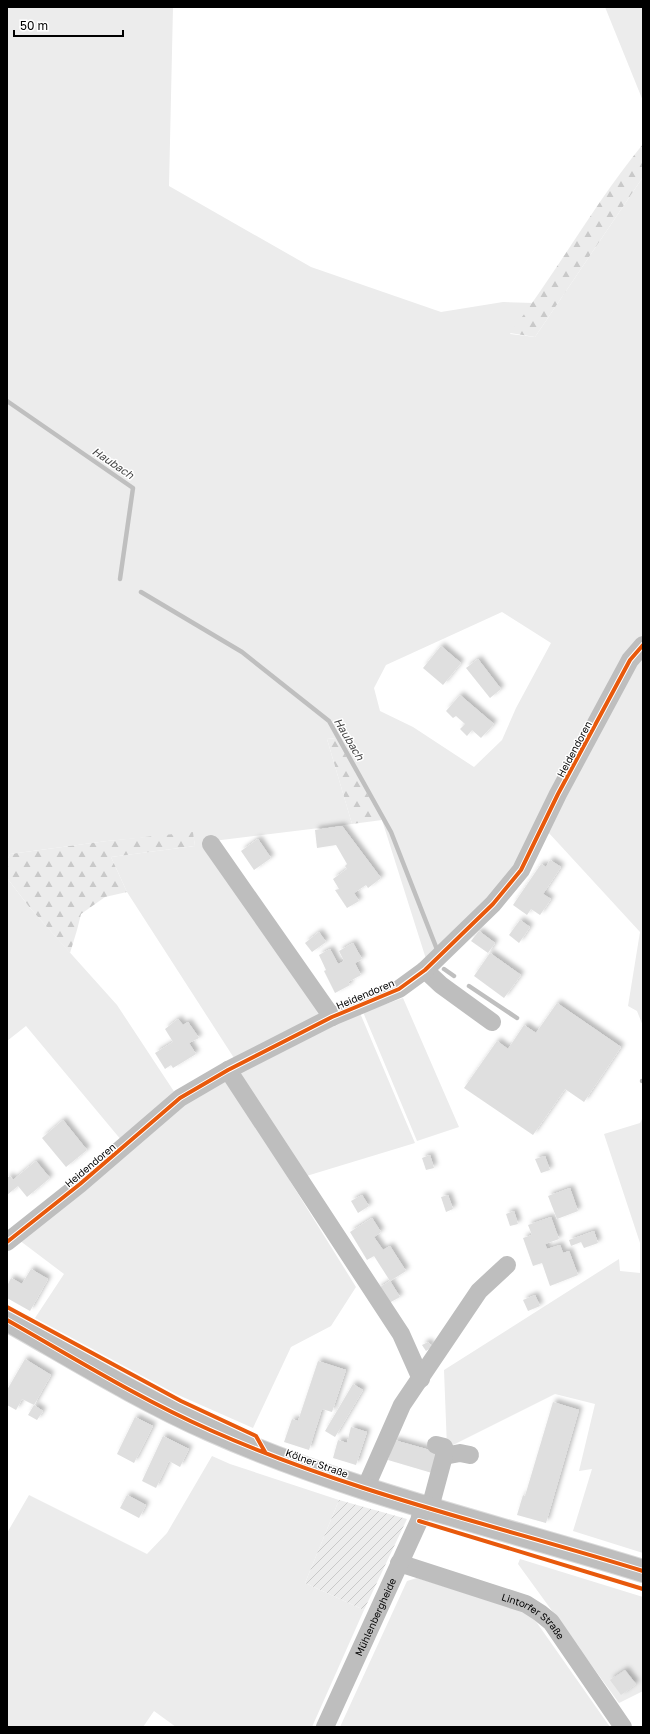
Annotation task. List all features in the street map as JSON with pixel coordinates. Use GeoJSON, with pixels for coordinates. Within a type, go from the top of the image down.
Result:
{"type":"FeatureCollection","features":[{"type":"Feature","properties":{"kind":"main road","name":"Kölner Straße"},"geometry":{"type":"LineString","coordinates":[[7,1320],[151,1402],[211,1430],[314,1472],[365,1489],[643,1571]]}},
{"type":"Feature","properties":{"kind":"street","name":"Heidendoren"},"geometry":{"type":"LineString","coordinates":[[7,1242],[80,1184],[180,1098],[228,1070],[332,1017],[399,989],[425,970],[492,904],[521,870],[558,794],[630,660],[643,645]]}},
{"type":"Feature","properties":{"kind":"street"},"geometry":{"type":"LineString","coordinates":[[212,844],[332,1017]]}},
{"type":"Feature","properties":{"kind":"street"},"geometry":{"type":"LineString","coordinates":[[425,970],[442,986],[492,1022]]}},
{"type":"Feature","properties":{"kind":"street"},"geometry":{"type":"LineString","coordinates":[[228,1070],[401,1334],[421,1379]]}},
{"type":"Feature","properties":{"kind":"street"},"geometry":{"type":"LineString","coordinates":[[365,1489],[402,1405],[479,1291],[507,1265]]}},
{"type":"Feature","properties":{"kind":"street","name":"Mühlenbergheide"},"geometry":{"type":"LineString","coordinates":[[325,1727],[399,1563],[427,1507],[440,1450],[470,1455]]}},
{"type":"Feature","properties":{"kind":"street","name":"Lintorfer Straße"},"geometry":{"type":"LineString","coordinates":[[399,1563],[526,1604],[540,1613],[551,1622],[623,1727]]}},
{"type":"Feature","properties":{"kind":"green space"},"geometry":{"type":"Polygon","coordinates":[[[7,7],[173,7],[169,186],[311,267],[441,312],[503,302],[534,303],[510,334],[535,337],[643,177],[643,1026],[637,1011],[628,1006],[640,932],[548,832],[513,873],[426,959],[382,820],[335,738],[327,739],[352,824],[213,841],[332,1016],[360,1013],[415,1143],[290,1181],[356,1287],[331,1326],[291,1347],[253,1428],[176,1394],[35,1318],[64,1274],[19,1240],[122,1141],[26,1026],[7,1041],[7,878],[30,908],[117,1005],[175,1093],[234,1058],[127,892],[111,857],[195,846],[193,833],[107,841],[10,854],[7,860],[7,7]],[[502,612],[386,665],[374,688],[380,711],[413,727],[474,767],[502,740],[516,708],[551,643],[502,612]]]}},
{"type":"Feature","properties":{"kind":"green space"},"geometry":{"type":"Polygon","coordinates":[[[605,7],[643,7],[643,101],[605,7]]]}},
{"type":"Feature","properties":{"kind":"green space"},"geometry":{"type":"Polygon","coordinates":[[[643,144],[643,177],[535,337],[510,333],[544,286],[608,190],[643,144]]]}},
{"type":"Feature","properties":{"kind":"green space"},"geometry":{"type":"Polygon","coordinates":[[[336,738],[382,820],[352,824],[327,739],[336,738]]]}},
{"type":"Feature","properties":{"kind":"green space"},"geometry":{"type":"Polygon","coordinates":[[[193,832],[195,846],[111,857],[127,892],[105,897],[81,914],[70,953],[30,908],[7,878],[7,860],[10,854],[107,841],[193,832]]]}},
{"type":"Feature","properties":{"kind":"green space"},"geometry":{"type":"Polygon","coordinates":[[[403,998],[459,1127],[417,1141],[363,1012],[403,998]]]}},
{"type":"Feature","properties":{"kind":"green space"},"geometry":{"type":"Polygon","coordinates":[[[643,1117],[643,1553],[573,1531],[592,1469],[579,1471],[595,1404],[555,1394],[447,1448],[444,1370],[619,1259],[620,1271],[640,1273],[640,1243],[604,1134],[640,1123],[643,1117]]]}},
{"type":"Feature","properties":{"kind":"green space"},"geometry":{"type":"Polygon","coordinates":[[[212,1456],[230,1464],[339,1500],[305,1583],[364,1610],[312,1727],[176,1727],[154,1711],[143,1727],[7,1727],[7,1533],[29,1495],[147,1554],[167,1533],[212,1456]]]}},
{"type":"Feature","properties":{"kind":"green space"},"geometry":{"type":"Polygon","coordinates":[[[339,1500],[407,1519],[364,1610],[305,1583],[339,1500]]]}},
{"type":"Feature","properties":{"kind":"green space"},"geometry":{"type":"Polygon","coordinates":[[[520,1559],[643,1597],[643,1691],[619,1703],[518,1564],[520,1559]]]}},
{"type":"Feature","properties":{"kind":"green space"},"geometry":{"type":"Polygon","coordinates":[[[417,1578],[520,1610],[535,1620],[610,1727],[340,1727],[407,1581],[417,1578]]]}},
{"type":"Feature","properties":{"kind":"building"},"geometry":{"type":"Polygon","coordinates":[[[441,646],[461,663],[443,685],[423,668],[441,646]]]}},
{"type":"Feature","properties":{"kind":"building"},"geometry":{"type":"Polygon","coordinates":[[[478,659],[501,689],[490,698],[466,668],[478,659]]]}},
{"type":"Feature","properties":{"kind":"building"},"geometry":{"type":"Polygon","coordinates":[[[460,695],[494,724],[481,738],[472,730],[467,736],[460,729],[465,724],[456,716],[453,718],[446,711],[460,695]]]}},
{"type":"Feature","properties":{"kind":"building"},"geometry":{"type":"Polygon","coordinates":[[[342,826],[381,878],[368,888],[366,885],[354,893],[359,901],[347,908],[335,890],[339,889],[333,879],[347,869],[345,866],[347,864],[336,845],[317,848],[315,830],[342,826]]]}},
{"type":"Feature","properties":{"kind":"building"},"geometry":{"type":"Polygon","coordinates":[[[258,839],[271,858],[254,870],[241,851],[258,839]]]}},
{"type":"Feature","properties":{"kind":"building"},"geometry":{"type":"Polygon","coordinates":[[[550,860],[561,867],[543,894],[551,899],[540,915],[531,909],[527,915],[513,905],[541,864],[546,867],[550,860]]]}},
{"type":"Feature","properties":{"kind":"building"},"geometry":{"type":"Polygon","coordinates":[[[520,920],[530,927],[519,943],[509,935],[520,920]]]}},
{"type":"Feature","properties":{"kind":"building"},"geometry":{"type":"Polygon","coordinates":[[[479,931],[495,943],[488,953],[471,941],[479,931]]]}},
{"type":"Feature","properties":{"kind":"building"},"geometry":{"type":"Polygon","coordinates":[[[319,932],[326,942],[312,952],[305,943],[319,932]]]}},
{"type":"Feature","properties":{"kind":"building"},"geometry":{"type":"Polygon","coordinates":[[[353,943],[362,959],[355,963],[361,975],[348,982],[350,985],[335,993],[324,971],[326,970],[319,955],[330,949],[338,964],[344,961],[339,951],[353,943]]]}},
{"type":"Feature","properties":{"kind":"building"},"geometry":{"type":"Polygon","coordinates":[[[490,953],[521,975],[504,998],[474,976],[490,953]]]}},
{"type":"Feature","properties":{"kind":"building"},"geometry":{"type":"Polygon","coordinates":[[[557,1003],[621,1047],[584,1102],[565,1089],[533,1135],[464,1088],[497,1041],[508,1049],[524,1025],[536,1033],[557,1003]]]}},
{"type":"Feature","properties":{"kind":"building"},"geometry":{"type":"Polygon","coordinates":[[[178,1019],[183,1025],[188,1022],[199,1038],[189,1043],[196,1054],[173,1068],[171,1065],[165,1069],[155,1053],[173,1042],[165,1029],[178,1019]]]}},
{"type":"Feature","properties":{"kind":"building"},"geometry":{"type":"Polygon","coordinates":[[[63,1120],[87,1150],[66,1167],[42,1138],[63,1120]]]}},
{"type":"Feature","properties":{"kind":"building"},"geometry":{"type":"Polygon","coordinates":[[[430,1155],[434,1168],[426,1170],[422,1158],[430,1155]]]}},
{"type":"Feature","properties":{"kind":"building"},"geometry":{"type":"Polygon","coordinates":[[[545,1156],[550,1170],[541,1173],[535,1159],[545,1156]]]}},
{"type":"Feature","properties":{"kind":"building"},"geometry":{"type":"Polygon","coordinates":[[[36,1161],[50,1178],[27,1197],[18,1186],[7,1195],[7,1178],[10,1176],[13,1180],[36,1161]]]}},
{"type":"Feature","properties":{"kind":"building"},"geometry":{"type":"Polygon","coordinates":[[[570,1188],[578,1211],[557,1219],[548,1196],[570,1188]]]}},
{"type":"Feature","properties":{"kind":"building"},"geometry":{"type":"Polygon","coordinates":[[[362,1195],[369,1206],[358,1213],[351,1201],[362,1195]]]}},
{"type":"Feature","properties":{"kind":"building"},"geometry":{"type":"Polygon","coordinates":[[[448,1195],[453,1209],[446,1212],[441,1197],[448,1195]]]}},
{"type":"Feature","properties":{"kind":"building"},"geometry":{"type":"Polygon","coordinates":[[[514,1211],[518,1224],[510,1226],[506,1214],[514,1211]]]}},
{"type":"Feature","properties":{"kind":"building"},"geometry":{"type":"Polygon","coordinates":[[[551,1217],[559,1239],[545,1244],[547,1249],[560,1245],[563,1253],[569,1251],[578,1275],[550,1286],[542,1263],[533,1266],[523,1238],[532,1235],[528,1225],[551,1217]]]}},
{"type":"Feature","properties":{"kind":"building"},"geometry":{"type":"Polygon","coordinates":[[[372,1218],[381,1232],[374,1237],[383,1250],[390,1246],[406,1271],[390,1281],[374,1256],[367,1260],[350,1232],[372,1218]]]}},
{"type":"Feature","properties":{"kind":"building"},"geometry":{"type":"Polygon","coordinates":[[[594,1231],[598,1243],[584,1248],[581,1242],[571,1246],[569,1240],[594,1231]]]}},
{"type":"Feature","properties":{"kind":"building"},"geometry":{"type":"Polygon","coordinates":[[[31,1269],[48,1279],[30,1311],[7,1298],[7,1286],[11,1278],[22,1284],[31,1269]]]}},
{"type":"Feature","properties":{"kind":"building"},"geometry":{"type":"Polygon","coordinates":[[[390,1281],[400,1297],[387,1304],[377,1289],[390,1281]]]}},
{"type":"Feature","properties":{"kind":"building"},"geometry":{"type":"Polygon","coordinates":[[[535,1295],[540,1306],[528,1311],[523,1300],[535,1295]]]}},
{"type":"Feature","properties":{"kind":"building"},"geometry":{"type":"Polygon","coordinates":[[[428,1342],[432,1347],[426,1351],[422,1345],[428,1342]]]}},
{"type":"Feature","properties":{"kind":"building"},"geometry":{"type":"Polygon","coordinates":[[[25,1359],[51,1375],[34,1405],[22,1399],[16,1410],[7,1405],[7,1390],[25,1359]]]}},
{"type":"Feature","properties":{"kind":"building"},"geometry":{"type":"Polygon","coordinates":[[[318,1361],[346,1370],[332,1412],[322,1409],[309,1450],[284,1442],[292,1419],[298,1421],[318,1361]]]}},
{"type":"Feature","properties":{"kind":"building"},"geometry":{"type":"Polygon","coordinates":[[[353,1384],[363,1390],[335,1437],[325,1431],[353,1384]]]}},
{"type":"Feature","properties":{"kind":"building"},"geometry":{"type":"Polygon","coordinates":[[[553,1402],[579,1410],[546,1523],[517,1515],[523,1495],[525,1496],[553,1402]]]}},
{"type":"Feature","properties":{"kind":"building"},"geometry":{"type":"Polygon","coordinates":[[[34,1405],[43,1411],[37,1420],[28,1415],[34,1405]]]}},
{"type":"Feature","properties":{"kind":"building"},"geometry":{"type":"Polygon","coordinates":[[[135,1417],[153,1426],[134,1463],[117,1454],[135,1417]]]}},
{"type":"Feature","properties":{"kind":"building"},"geometry":{"type":"Polygon","coordinates":[[[351,1427],[367,1432],[356,1465],[333,1458],[338,1440],[347,1443],[351,1427]]]}},
{"type":"Feature","properties":{"kind":"building"},"geometry":{"type":"Polygon","coordinates":[[[163,1436],[189,1449],[180,1467],[169,1461],[156,1488],[142,1481],[163,1436]]]}},
{"type":"Feature","properties":{"kind":"building"},"geometry":{"type":"Polygon","coordinates":[[[394,1440],[437,1452],[432,1473],[388,1460],[394,1440]]]}},
{"type":"Feature","properties":{"kind":"building"},"geometry":{"type":"Polygon","coordinates":[[[127,1495],[146,1505],[139,1518],[120,1508],[127,1495]]]}},
{"type":"Feature","properties":{"kind":"building"},"geometry":{"type":"Polygon","coordinates":[[[625,1670],[636,1684],[621,1695],[610,1680],[625,1670]]]}},
{"type":"Feature","properties":{"kind":"waterway","name":"Haubach"},"geometry":{"type":"LineString","coordinates":[[7,401],[133,488],[120,579]]}},
{"type":"Feature","properties":{"kind":"waterway","name":"Haubach"},"geometry":{"type":"LineString","coordinates":[[141,592],[242,652],[329,721],[391,832],[438,952]]}},
{"type":"Feature","properties":{"kind":"waterway","name":"Haubach"},"geometry":{"type":"LineString","coordinates":[[444,969],[454,976]]}},
{"type":"Feature","properties":{"kind":"waterway","name":"Haubach"},"geometry":{"type":"LineString","coordinates":[[469,986],[517,1018]]}},
{"type":"Feature","properties":{"kind":"cycle path"},"geometry":{"type":"LineString","coordinates":[[7,1242],[80,1184],[180,1098],[228,1070],[332,1017],[399,989],[425,970],[493,904],[521,870],[558,794],[630,660],[643,645]]}},
{"type":"Feature","properties":{"kind":"cycle path"},"geometry":{"type":"LineString","coordinates":[[7,1307],[181,1401],[256,1436],[265,1452]]}},
{"type":"Feature","properties":{"kind":"cycle path"},"geometry":{"type":"LineString","coordinates":[[7,1320],[107,1378],[158,1405],[210,1430],[263,1452],[316,1472],[424,1507],[643,1571]]}},
{"type":"Feature","properties":{"kind":"cycle path"},"geometry":{"type":"LineString","coordinates":[[419,1521],[643,1589]]}}]}
